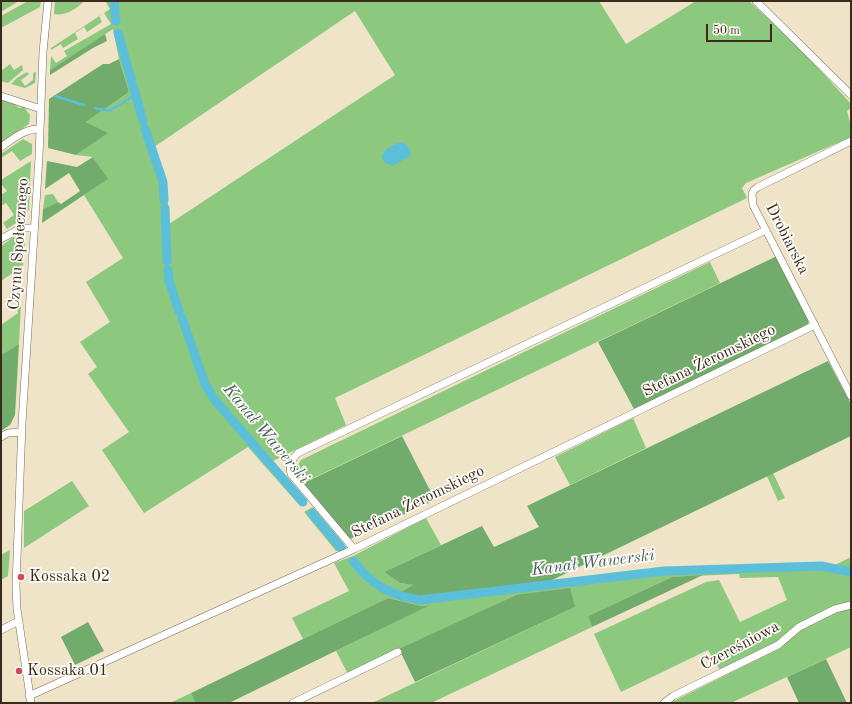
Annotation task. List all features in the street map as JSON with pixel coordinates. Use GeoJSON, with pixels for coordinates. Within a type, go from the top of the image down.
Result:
{"type":"FeatureCollection","features":[{"type":"Feature","properties":{"kind":"street","name":"Czynu Społecznego"},"geometry":{"type":"LineString","coordinates":[[30,699],[19,621],[16,586],[22,432],[40,129],[43,52],[48,1]]}},
{"type":"Feature","properties":{"kind":"street"},"geometry":{"type":"LineString","coordinates":[[756,1],[851,95]]}},
{"type":"Feature","properties":{"kind":"street"},"geometry":{"type":"LineString","coordinates":[[1,96],[41,109]]}},
{"type":"Feature","properties":{"kind":"street"},"geometry":{"type":"LineString","coordinates":[[1,147],[24,132],[40,129]]}},
{"type":"Feature","properties":{"kind":"street","name":"Drobiarska"},"geometry":{"type":"LineString","coordinates":[[851,141],[754,190],[752,194],[753,205],[851,396]]}},
{"type":"Feature","properties":{"kind":"street"},"geometry":{"type":"LineString","coordinates":[[1,239],[21,228],[34,228]]}},
{"type":"Feature","properties":{"kind":"street"},"geometry":{"type":"LineString","coordinates":[[354,549],[291,474],[289,466],[292,459],[298,453],[766,230]]}},
{"type":"Feature","properties":{"kind":"street","name":"Stefana Żeromskiego"},"geometry":{"type":"LineString","coordinates":[[30,699],[354,549],[815,325]]}},
{"type":"Feature","properties":{"kind":"street"},"geometry":{"type":"LineString","coordinates":[[1,437],[8,434],[22,432]]}},
{"type":"Feature","properties":{"kind":"street","name":"Czereśniowa"},"geometry":{"type":"LineString","coordinates":[[664,703],[673,696],[778,645],[799,627],[836,609],[851,605]]}},
{"type":"Feature","properties":{"kind":"street"},"geometry":{"type":"LineString","coordinates":[[1,630],[19,621]]}},
{"type":"Feature","properties":{"kind":"street"},"geometry":{"type":"LineString","coordinates":[[293,703],[398,652]]}},
{"type":"Feature","properties":{"kind":"green space"},"geometry":{"type":"Polygon","coordinates":[[[1,1],[19,1],[1,12],[1,1]]]}},
{"type":"Feature","properties":{"kind":"green space"},"geometry":{"type":"Polygon","coordinates":[[[28,1],[41,1],[40,7],[1,28],[1,16],[28,1]]]}},
{"type":"Feature","properties":{"kind":"green space"},"geometry":{"type":"Polygon","coordinates":[[[55,1],[84,1],[70,11],[58,15],[54,14],[55,1]]]}},
{"type":"Feature","properties":{"kind":"green space"},"geometry":{"type":"Polygon","coordinates":[[[105,1],[599,1],[626,44],[696,1],[749,1],[803,51],[851,104],[851,108],[847,111],[851,127],[851,137],[746,183],[742,188],[747,198],[335,398],[346,425],[273,461],[307,500],[300,506],[248,447],[144,513],[102,450],[129,432],[88,374],[97,367],[80,342],[110,322],[86,282],[123,258],[84,195],[107,179],[93,157],[76,155],[107,133],[86,122],[129,92],[119,59],[113,29],[50,70],[51,56],[56,63],[67,56],[64,51],[111,24],[104,13],[110,9],[105,1]],[[355,11],[154,147],[167,184],[169,224],[395,75],[355,11]]]}},
{"type":"Feature","properties":{"kind":"green space"},"geometry":{"type":"Polygon","coordinates":[[[99,16],[102,22],[87,32],[84,27],[75,33],[78,39],[63,48],[61,44],[51,50],[51,48],[99,16]]]}},
{"type":"Feature","properties":{"kind":"green space"},"geometry":{"type":"Polygon","coordinates":[[[105,34],[107,41],[50,75],[50,70],[105,34]]]}},
{"type":"Feature","properties":{"kind":"green space"},"geometry":{"type":"Polygon","coordinates":[[[119,59],[129,92],[86,122],[108,133],[76,155],[48,148],[49,99],[103,64],[109,64],[119,59]]]}},
{"type":"Feature","properties":{"kind":"green space"},"geometry":{"type":"Polygon","coordinates":[[[10,64],[14,70],[22,65],[23,70],[8,83],[1,81],[1,71],[10,64]]]}},
{"type":"Feature","properties":{"kind":"green space"},"geometry":{"type":"Polygon","coordinates":[[[27,72],[29,74],[21,80],[25,86],[33,80],[33,73],[36,72],[35,83],[25,88],[11,84],[17,78],[27,72]]]}},
{"type":"Feature","properties":{"kind":"green space"},"geometry":{"type":"Polygon","coordinates":[[[1,100],[20,108],[24,107],[30,115],[29,124],[1,143],[1,100]]]}},
{"type":"Feature","properties":{"kind":"green space"},"geometry":{"type":"Polygon","coordinates":[[[23,139],[32,144],[32,154],[20,161],[12,151],[1,158],[1,154],[23,139]]]}},
{"type":"Feature","properties":{"kind":"green space"},"geometry":{"type":"Polygon","coordinates":[[[93,157],[108,179],[42,223],[43,209],[58,202],[61,204],[80,191],[69,173],[45,189],[47,161],[77,167],[93,157]]]}},
{"type":"Feature","properties":{"kind":"green space"},"geometry":{"type":"Polygon","coordinates":[[[31,161],[29,209],[24,218],[7,229],[3,223],[14,215],[6,203],[1,206],[1,195],[7,191],[2,185],[1,186],[1,180],[31,161]]]}},
{"type":"Feature","properties":{"kind":"green space"},"geometry":{"type":"Polygon","coordinates":[[[53,194],[58,202],[43,209],[45,195],[53,194]]]}},
{"type":"Feature","properties":{"kind":"green space"},"geometry":{"type":"Polygon","coordinates":[[[15,236],[25,242],[23,266],[1,281],[1,246],[15,236]]]}},
{"type":"Feature","properties":{"kind":"green space"},"geometry":{"type":"Polygon","coordinates":[[[777,256],[809,318],[808,324],[634,409],[598,342],[777,256]]]}},
{"type":"Feature","properties":{"kind":"green space"},"geometry":{"type":"Polygon","coordinates":[[[710,262],[720,283],[305,482],[299,475],[296,468],[301,460],[710,262]]]}},
{"type":"Feature","properties":{"kind":"green space"},"geometry":{"type":"Polygon","coordinates":[[[21,303],[19,344],[1,355],[1,325],[18,313],[17,305],[21,303]]]}},
{"type":"Feature","properties":{"kind":"green space"},"geometry":{"type":"Polygon","coordinates":[[[19,344],[15,415],[10,425],[1,431],[1,355],[19,344]]]}},
{"type":"Feature","properties":{"kind":"green space"},"geometry":{"type":"Polygon","coordinates":[[[828,361],[851,404],[851,436],[548,582],[421,598],[398,594],[413,585],[400,583],[384,572],[482,526],[494,547],[539,527],[527,506],[828,361]]]}},
{"type":"Feature","properties":{"kind":"green space"},"geometry":{"type":"Polygon","coordinates":[[[633,418],[646,448],[570,485],[555,457],[633,418]]]}},
{"type":"Feature","properties":{"kind":"green space"},"geometry":{"type":"Polygon","coordinates":[[[402,436],[435,500],[350,539],[302,484],[402,436]]]}},
{"type":"Feature","properties":{"kind":"green space"},"geometry":{"type":"Polygon","coordinates":[[[773,473],[785,498],[778,501],[767,476],[773,473]]]}},
{"type":"Feature","properties":{"kind":"green space"},"geometry":{"type":"Polygon","coordinates":[[[72,481],[89,506],[24,548],[24,511],[72,481]]]}},
{"type":"Feature","properties":{"kind":"green space"},"geometry":{"type":"Polygon","coordinates":[[[313,507],[344,544],[340,550],[336,551],[304,512],[313,507]]]}},
{"type":"Feature","properties":{"kind":"green space"},"geometry":{"type":"Polygon","coordinates":[[[426,518],[441,545],[384,572],[400,583],[414,585],[399,594],[421,598],[666,568],[822,563],[833,566],[851,557],[851,602],[779,641],[720,670],[708,650],[621,692],[594,634],[706,582],[719,580],[740,622],[787,600],[778,577],[740,578],[739,574],[672,577],[588,616],[592,627],[431,703],[372,703],[575,607],[516,595],[348,674],[336,651],[428,605],[421,606],[388,598],[303,639],[292,618],[349,591],[334,563],[353,556],[426,518]]]}},
{"type":"Feature","properties":{"kind":"green space"},"geometry":{"type":"Polygon","coordinates":[[[10,550],[8,576],[1,580],[1,555],[10,550]]]}},
{"type":"Feature","properties":{"kind":"green space"},"geometry":{"type":"Polygon","coordinates":[[[703,575],[592,627],[588,616],[672,577],[703,575]]]}},
{"type":"Feature","properties":{"kind":"green space"},"geometry":{"type":"Polygon","coordinates":[[[570,588],[575,607],[415,682],[399,649],[516,595],[570,588]]]}},
{"type":"Feature","properties":{"kind":"green space"},"geometry":{"type":"Polygon","coordinates":[[[388,598],[421,606],[430,605],[229,703],[195,703],[191,693],[388,598]]]}},
{"type":"Feature","properties":{"kind":"green space"},"geometry":{"type":"Polygon","coordinates":[[[851,608],[851,647],[731,703],[670,703],[778,649],[799,631],[830,615],[851,608]]]}},
{"type":"Feature","properties":{"kind":"green space"},"geometry":{"type":"Polygon","coordinates":[[[88,622],[104,651],[75,665],[61,637],[88,622]]]}},
{"type":"Feature","properties":{"kind":"green space"},"geometry":{"type":"Polygon","coordinates":[[[826,659],[847,703],[799,703],[787,677],[826,659]]]}},
{"type":"Feature","properties":{"kind":"green space"},"geometry":{"type":"Polygon","coordinates":[[[191,693],[195,703],[170,703],[191,693]]]}},
{"type":"Feature","properties":{"kind":"water"},"geometry":{"type":"Polygon","coordinates":[[[400,142],[406,144],[411,152],[410,156],[392,166],[385,163],[382,158],[385,152],[400,142]]]}},
{"type":"Feature","properties":{"kind":"waterway","name":"Kanał Wawerski"},"geometry":{"type":"LineString","coordinates":[[114,1],[116,21]]}},
{"type":"Feature","properties":{"kind":"waterway","name":"Kanał Wawerski"},"geometry":{"type":"LineString","coordinates":[[118,33],[143,121]]}},
{"type":"Feature","properties":{"kind":"waterway"},"geometry":{"type":"LineString","coordinates":[[95,108],[109,111],[135,95]]}},
{"type":"Feature","properties":{"kind":"waterway"},"geometry":{"type":"LineString","coordinates":[[55,96],[84,105]]}},
{"type":"Feature","properties":{"kind":"waterway","name":"Kanał Wawerski"},"geometry":{"type":"LineString","coordinates":[[145,129],[163,182],[164,200]]}},
{"type":"Feature","properties":{"kind":"waterway","name":"Kanał Wawerski"},"geometry":{"type":"LineString","coordinates":[[165,208],[167,261]]}},
{"type":"Feature","properties":{"kind":"waterway","name":"Kanał Wawerski"},"geometry":{"type":"LineString","coordinates":[[168,270],[169,281],[179,311]]}},
{"type":"Feature","properties":{"kind":"waterway","name":"Kanał Wawerski"},"geometry":{"type":"LineString","coordinates":[[182,318],[205,384],[214,399],[303,502]]}},
{"type":"Feature","properties":{"kind":"waterway","name":"Kanał Wawerski"},"geometry":{"type":"LineString","coordinates":[[312,513],[342,549]]}},
{"type":"Feature","properties":{"kind":"waterway","name":"Kanał Wawerski"},"geometry":{"type":"LineString","coordinates":[[353,561],[367,577],[382,588],[399,595],[420,600],[664,571],[821,566],[851,572]]}},
{"type":"Feature","properties":{"kind":"place","name":"Kossaka 02"},"geometry":{"type":"Point","coordinates":[21,577]}},
{"type":"Feature","properties":{"kind":"place","name":"Kossaka 01"},"geometry":{"type":"Point","coordinates":[19,671]}}]}
